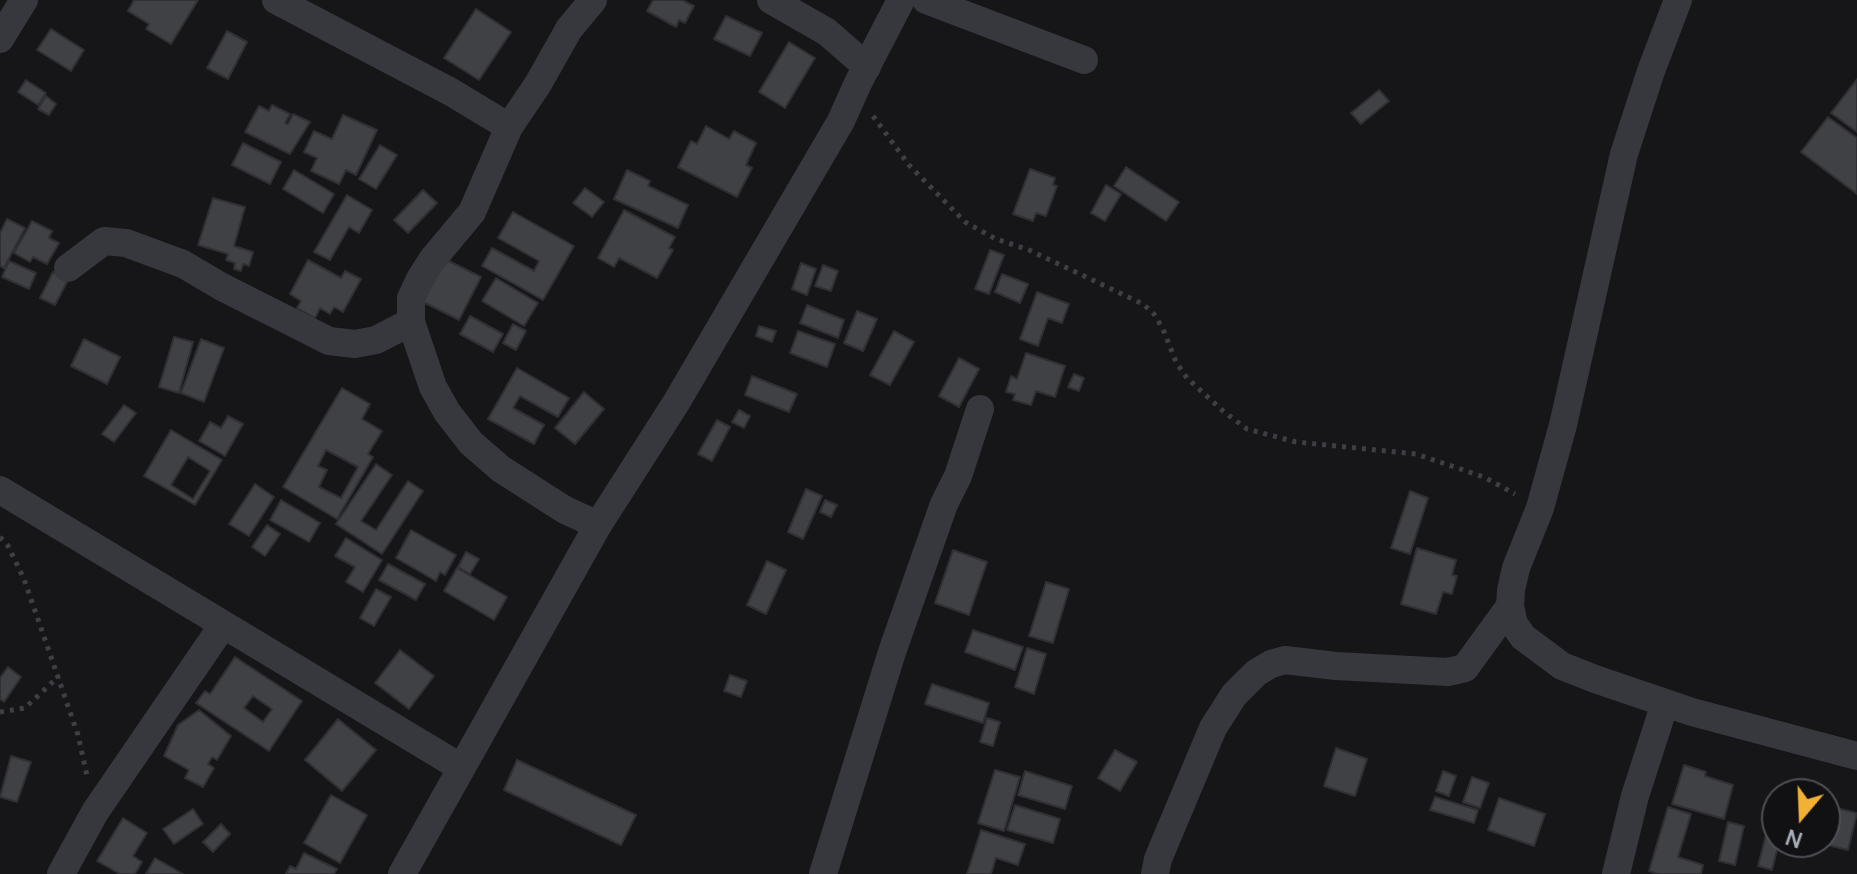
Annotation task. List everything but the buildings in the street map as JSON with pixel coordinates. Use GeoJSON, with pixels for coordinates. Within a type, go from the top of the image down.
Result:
{"type":"FeatureCollection","features":[{"type":"Feature","properties":{"kind":"street"},"geometry":{"type":"LineString","coordinates":[[276,0],[451,92],[509,127]]}},
{"type":"Feature","properties":{"kind":"street"},"geometry":{"type":"LineString","coordinates":[[593,0],[569,29],[509,127],[472,212],[420,279],[411,298],[411,322],[433,387],[447,412],[471,443],[501,469],[565,510],[598,525]]}},
{"type":"Feature","properties":{"kind":"street"},"geometry":{"type":"LineString","coordinates":[[771,0],[827,32],[862,75]]}},
{"type":"Feature","properties":{"kind":"street"},"geometry":{"type":"LineString","coordinates":[[402,874],[598,525],[676,403],[841,121],[901,0]]}},
{"type":"Feature","properties":{"kind":"street"},"geometry":{"type":"LineString","coordinates":[[926,0],[1084,60]]}},
{"type":"Feature","properties":{"kind":"street"},"geometry":{"type":"LineString","coordinates":[[1678,0],[1624,154],[1563,425],[1540,508],[1516,568],[1510,606],[1514,624],[1523,637],[1562,666],[1665,703],[1857,756]]}},
{"type":"Feature","properties":{"kind":"street"},"geometry":{"type":"LineString","coordinates":[[0,39],[14,3]]}},
{"type":"Feature","properties":{"kind":"street"},"geometry":{"type":"LineString","coordinates":[[68,268],[104,241],[126,243],[183,264],[329,341],[355,344],[376,340],[411,322]]}},
{"type":"Feature","properties":{"kind":"street"},"geometry":{"type":"LineString","coordinates":[[823,874],[892,652],[980,409]]}},
{"type":"Feature","properties":{"kind":"street"},"geometry":{"type":"LineString","coordinates":[[0,490],[460,767]]}},
{"type":"Feature","properties":{"kind":"street"},"geometry":{"type":"LineString","coordinates":[[1155,874],[1158,859],[1213,728],[1234,695],[1256,673],[1285,660],[1448,672],[1465,668],[1510,606]]}},
{"type":"Feature","properties":{"kind":"street"},"geometry":{"type":"LineString","coordinates":[[61,874],[95,812],[223,625]]}},
{"type":"Feature","properties":{"kind":"street"},"geometry":{"type":"LineString","coordinates":[[1616,874],[1635,796],[1665,703]]}},
{"type":"Feature","properties":{"kind":"path"},"geometry":{"type":"LineString","coordinates":[[862,75],[875,121],[909,165],[965,222],[996,239],[1029,250],[1143,304],[1163,329],[1176,362],[1187,378],[1247,429],[1296,442],[1416,454],[1484,477],[1540,508]]}},
{"type":"Feature","properties":{"kind":"path"},"geometry":{"type":"LineString","coordinates":[[0,537],[8,546],[24,579],[59,676],[78,735],[95,812]]}},
{"type":"Feature","properties":{"kind":"path"},"geometry":{"type":"LineString","coordinates":[[0,712],[25,708],[59,676]]}}]}
